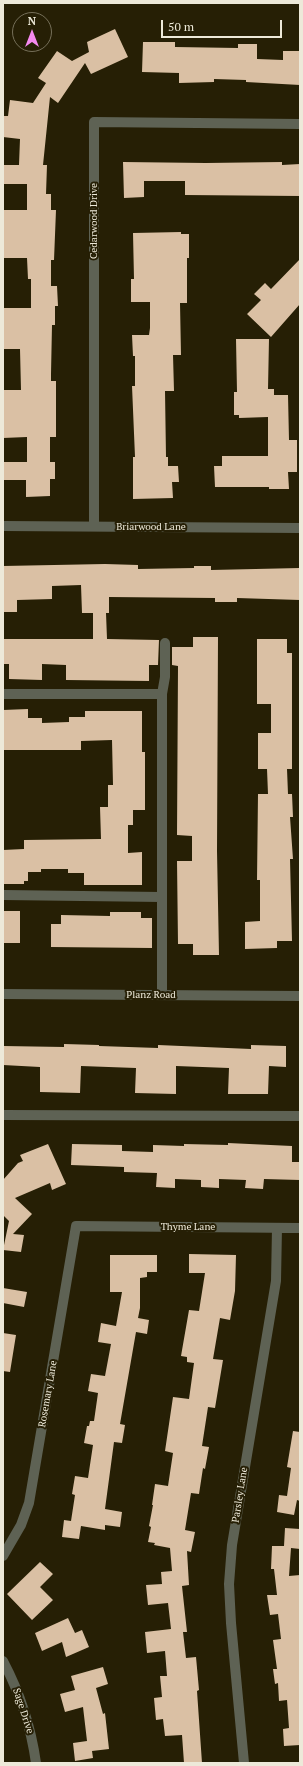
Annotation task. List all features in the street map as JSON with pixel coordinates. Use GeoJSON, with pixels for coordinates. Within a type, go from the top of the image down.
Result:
{"type":"FeatureCollection","features":[{"type":"Feature","properties":{"kind":"street","name":"Cedarwood Drive"},"geometry":{"type":"LineString","coordinates":[[94,526],[94,122],[300,124]]}},
{"type":"Feature","properties":{"kind":"street","name":"Briarwood Lane"},"geometry":{"type":"LineString","coordinates":[[3,526],[300,528]]}},
{"type":"Feature","properties":{"kind":"street"},"geometry":{"type":"LineString","coordinates":[[162,995],[162,694],[165,677],[165,643]]}},
{"type":"Feature","properties":{"kind":"street"},"geometry":{"type":"LineString","coordinates":[[3,694],[162,694]]}},
{"type":"Feature","properties":{"kind":"street"},"geometry":{"type":"LineString","coordinates":[[3,895],[161,897]]}},
{"type":"Feature","properties":{"kind":"street","name":"Planz Road"},"geometry":{"type":"LineString","coordinates":[[3,994],[300,996]]}},
{"type":"Feature","properties":{"kind":"street"},"geometry":{"type":"LineString","coordinates":[[3,1115],[300,1116]]}},
{"type":"Feature","properties":{"kind":"street","name":"Thyme Lane"},"geometry":{"type":"LineString","coordinates":[[76,1226],[300,1228]]}},
{"type":"Feature","properties":{"kind":"street","name":"Rosemary Lane"},"geometry":{"type":"LineString","coordinates":[[3,1556],[21,1525],[29,1504],[76,1226]]}},
{"type":"Feature","properties":{"kind":"street","name":"Parsley Lane"},"geometry":{"type":"LineString","coordinates":[[244,1763],[231,1623],[229,1584],[232,1545],[276,1281],[277,1228]]}},
{"type":"Feature","properties":{"kind":"street","name":"Sage Drive"},"geometry":{"type":"LineString","coordinates":[[3,1661],[11,1676],[24,1710],[33,1744],[36,1763]]}},
{"type":"Feature","properties":{"kind":"building"},"geometry":{"type":"Polygon","coordinates":[[[115,29],[128,57],[91,74],[85,63],[58,103],[50,97],[43,165],[47,165],[46,194],[51,194],[51,210],[56,210],[54,260],[51,260],[51,286],[57,286],[58,306],[55,306],[55,325],[52,325],[51,381],[56,381],[56,437],[50,437],[50,462],[55,462],[55,479],[50,479],[50,496],[26,497],[26,480],[3,480],[3,462],[27,462],[27,437],[3,438],[3,390],[21,390],[20,349],[3,349],[3,308],[31,308],[31,279],[28,279],[27,258],[3,258],[3,210],[27,210],[27,184],[3,184],[3,165],[19,165],[20,139],[3,137],[3,116],[8,116],[10,100],[33,103],[46,83],[38,78],[57,51],[72,61],[89,52],[87,42],[115,29]]]}},
{"type":"Feature","properties":{"kind":"building"},"geometry":{"type":"Polygon","coordinates":[[[143,42],[175,42],[175,47],[238,48],[238,44],[257,44],[257,59],[283,60],[283,51],[300,51],[300,85],[246,82],[246,80],[214,79],[214,82],[179,83],[179,73],[142,72],[143,42]]]}},
{"type":"Feature","properties":{"kind":"building"},"geometry":{"type":"Polygon","coordinates":[[[123,162],[282,162],[282,165],[300,164],[300,196],[185,195],[185,181],[144,181],[144,197],[124,198],[123,162]]]}},
{"type":"Feature","properties":{"kind":"building"},"geometry":{"type":"Polygon","coordinates":[[[181,232],[181,234],[189,234],[189,258],[187,258],[187,303],[180,303],[181,355],[173,355],[174,391],[165,391],[166,457],[168,457],[168,466],[178,466],[179,482],[172,482],[173,498],[133,499],[133,457],[135,457],[132,386],[135,386],[135,356],[133,356],[132,335],[149,335],[150,302],[131,302],[131,279],[134,279],[133,233],[181,232]]]}},
{"type":"Feature","properties":{"kind":"building"},"geometry":{"type":"Polygon","coordinates":[[[300,259],[300,304],[271,337],[247,314],[261,300],[254,294],[265,283],[271,289],[300,259]]]}},
{"type":"Feature","properties":{"kind":"building"},"geometry":{"type":"Polygon","coordinates":[[[236,339],[269,339],[268,389],[274,389],[274,395],[288,395],[289,440],[297,440],[297,472],[288,472],[289,489],[269,489],[269,487],[215,487],[214,466],[222,466],[222,456],[268,456],[268,417],[239,418],[239,415],[234,415],[234,392],[237,392],[236,339]]]}},
{"type":"Feature","properties":{"kind":"building"},"geometry":{"type":"Polygon","coordinates":[[[105,564],[138,565],[138,569],[194,568],[194,566],[211,566],[211,570],[300,568],[300,600],[237,598],[237,602],[215,602],[215,598],[109,597],[109,613],[106,613],[107,639],[159,640],[158,665],[149,665],[149,681],[66,680],[66,665],[42,664],[42,680],[9,679],[9,664],[3,664],[3,639],[93,639],[93,613],[82,613],[81,585],[52,586],[52,599],[17,600],[17,612],[3,612],[3,566],[105,564]]]}},
{"type":"Feature","properties":{"kind":"building"},"geometry":{"type":"Polygon","coordinates":[[[193,637],[218,637],[217,851],[219,955],[193,955],[193,944],[178,944],[177,861],[192,861],[192,836],[177,835],[178,666],[172,665],[172,647],[193,647],[193,637]]]}},
{"type":"Feature","properties":{"kind":"building"},"geometry":{"type":"Polygon","coordinates":[[[257,639],[287,639],[287,653],[292,653],[292,769],[287,769],[288,794],[292,794],[293,817],[290,817],[293,859],[290,859],[292,941],[277,941],[277,948],[245,949],[245,922],[260,921],[260,880],[257,880],[258,794],[268,794],[267,769],[258,769],[258,733],[271,733],[271,704],[257,704],[257,639]]]}},
{"type":"Feature","properties":{"kind":"building"},"geometry":{"type":"Polygon","coordinates":[[[28,709],[28,718],[42,718],[42,723],[69,722],[69,717],[85,717],[85,711],[142,711],[142,752],[145,752],[145,810],[133,810],[133,825],[128,825],[128,853],[142,852],[142,885],[84,885],[84,873],[68,873],[68,869],[41,869],[41,872],[28,872],[28,881],[24,881],[24,884],[3,884],[3,850],[24,849],[24,840],[101,839],[100,807],[108,807],[108,785],[113,785],[112,740],[81,741],[81,750],[3,750],[3,710],[28,709]]]}},
{"type":"Feature","properties":{"kind":"building"},"geometry":{"type":"Polygon","coordinates":[[[3,911],[20,911],[20,943],[3,943],[3,911]]]}},
{"type":"Feature","properties":{"kind":"building"},"geometry":{"type":"Polygon","coordinates":[[[110,912],[141,912],[141,918],[152,918],[152,948],[51,947],[51,924],[61,924],[61,915],[110,916],[110,912]]]}},
{"type":"Feature","properties":{"kind":"building"},"geometry":{"type":"Polygon","coordinates":[[[64,1044],[158,1048],[158,1045],[251,1049],[251,1045],[286,1046],[286,1067],[269,1066],[268,1094],[228,1094],[229,1068],[176,1066],[176,1094],[135,1093],[136,1068],[81,1066],[80,1093],[40,1092],[40,1067],[3,1065],[3,1046],[64,1047],[64,1044]]]}},
{"type":"Feature","properties":{"kind":"building"},"geometry":{"type":"Polygon","coordinates":[[[228,1143],[292,1146],[292,1162],[300,1162],[300,1180],[264,1179],[263,1189],[245,1188],[246,1180],[219,1179],[219,1188],[201,1187],[201,1180],[175,1179],[175,1188],[156,1187],[157,1173],[124,1172],[124,1167],[71,1165],[72,1144],[122,1145],[122,1151],[153,1152],[153,1145],[228,1145],[228,1143]]]}},
{"type":"Feature","properties":{"kind":"building"},"geometry":{"type":"Polygon","coordinates":[[[48,1144],[66,1184],[52,1190],[50,1183],[15,1198],[32,1214],[13,1234],[24,1235],[21,1252],[3,1250],[9,1221],[3,1215],[3,1180],[18,1163],[23,1161],[20,1155],[48,1144]]]}},
{"type":"Feature","properties":{"kind":"building"},"geometry":{"type":"Polygon","coordinates":[[[189,1254],[236,1255],[235,1291],[230,1320],[220,1318],[213,1359],[223,1360],[215,1408],[208,1407],[202,1446],[209,1447],[205,1469],[203,1468],[199,1494],[191,1493],[185,1530],[195,1532],[191,1552],[187,1551],[189,1585],[182,1586],[187,1632],[183,1632],[186,1658],[196,1657],[202,1763],[184,1763],[182,1735],[165,1736],[163,1719],[156,1720],[154,1698],[162,1697],[160,1676],[167,1676],[165,1651],[147,1653],[145,1632],[171,1629],[168,1603],[148,1605],[146,1585],[162,1584],[161,1572],[172,1571],[170,1548],[154,1545],[155,1543],[148,1542],[155,1484],[168,1486],[173,1453],[165,1451],[173,1397],[189,1399],[194,1363],[187,1362],[187,1357],[181,1356],[189,1310],[199,1311],[205,1273],[189,1273],[189,1254]]]}},
{"type":"Feature","properties":{"kind":"building"},"geometry":{"type":"Polygon","coordinates":[[[110,1255],[157,1255],[157,1272],[147,1272],[147,1277],[140,1278],[140,1308],[138,1318],[149,1320],[147,1334],[136,1332],[120,1424],[125,1425],[122,1443],[114,1442],[105,1509],[122,1512],[120,1527],[105,1525],[105,1530],[81,1526],[79,1539],[62,1537],[64,1520],[71,1521],[75,1495],[72,1494],[75,1476],[88,1478],[93,1445],[84,1443],[87,1426],[89,1426],[90,1421],[94,1421],[98,1393],[88,1391],[91,1374],[105,1376],[111,1344],[98,1342],[101,1323],[116,1326],[122,1292],[110,1292],[110,1255]]]}},
{"type":"Feature","properties":{"kind":"building"},"geometry":{"type":"Polygon","coordinates":[[[3,1288],[27,1292],[24,1307],[3,1303],[3,1288]]]}},
{"type":"Feature","properties":{"kind":"building"},"geometry":{"type":"Polygon","coordinates":[[[3,1333],[16,1335],[10,1372],[3,1371],[3,1333]]]}},
{"type":"Feature","properties":{"kind":"building"},"geometry":{"type":"Polygon","coordinates":[[[293,1431],[300,1432],[300,1501],[297,1500],[294,1515],[277,1512],[279,1495],[287,1496],[291,1468],[287,1467],[293,1431]]]}},
{"type":"Feature","properties":{"kind":"building"},"geometry":{"type":"Polygon","coordinates":[[[285,1528],[300,1529],[300,1549],[291,1548],[289,1576],[300,1575],[300,1745],[284,1746],[283,1729],[289,1728],[287,1700],[279,1701],[278,1683],[275,1684],[273,1669],[277,1669],[273,1640],[281,1639],[278,1614],[270,1615],[267,1595],[277,1595],[274,1569],[271,1569],[272,1546],[284,1546],[285,1528]]]}},
{"type":"Feature","properties":{"kind":"building"},"geometry":{"type":"Polygon","coordinates":[[[40,1562],[53,1574],[40,1587],[53,1600],[32,1620],[7,1594],[40,1562]]]}},
{"type":"Feature","properties":{"kind":"building"},"geometry":{"type":"Polygon","coordinates":[[[68,1618],[75,1633],[82,1630],[89,1647],[66,1657],[62,1642],[42,1651],[35,1633],[68,1618]]]}},
{"type":"Feature","properties":{"kind":"building"},"geometry":{"type":"Polygon","coordinates":[[[103,1667],[108,1684],[96,1688],[103,1714],[105,1713],[109,1749],[92,1751],[93,1758],[75,1761],[73,1743],[87,1741],[83,1707],[65,1712],[60,1694],[75,1690],[71,1676],[103,1667]]]}}]}
